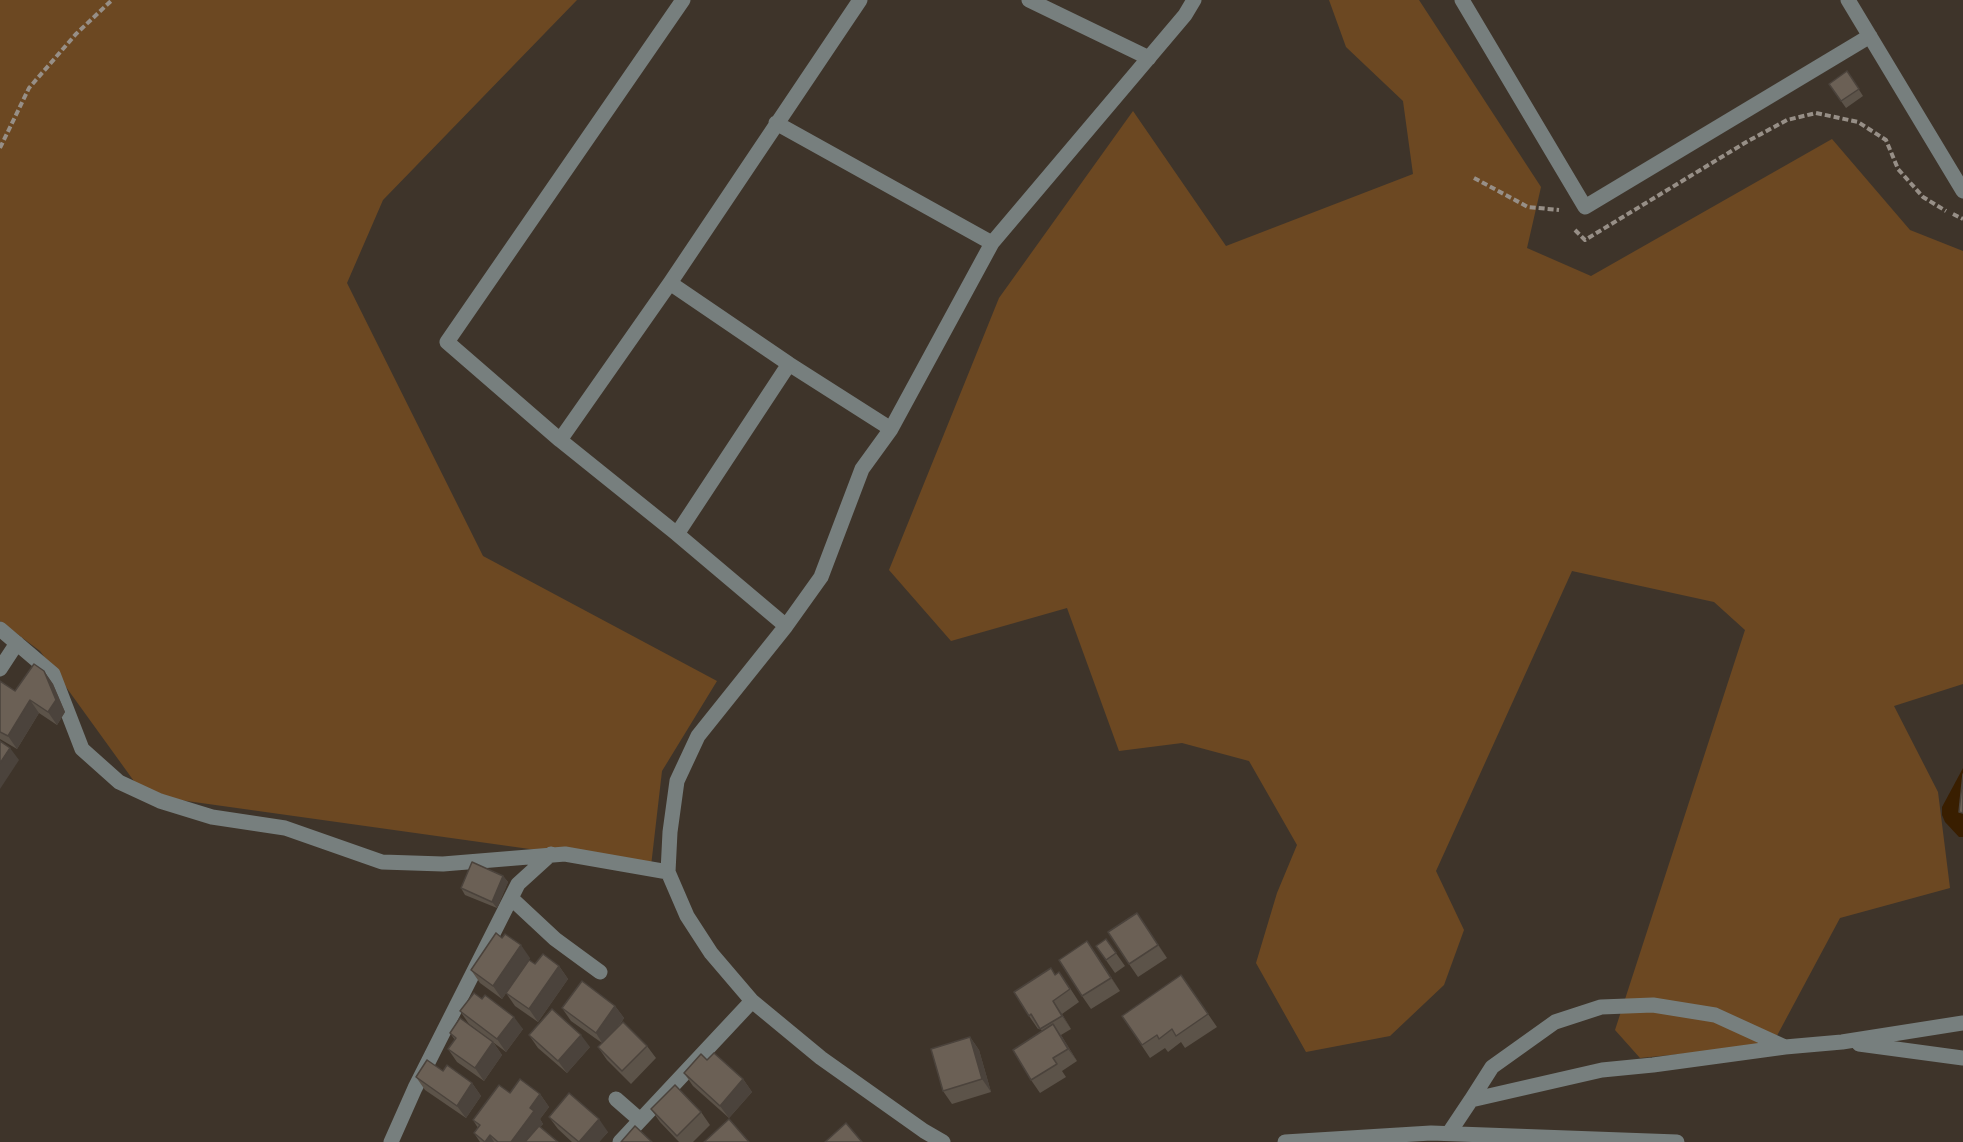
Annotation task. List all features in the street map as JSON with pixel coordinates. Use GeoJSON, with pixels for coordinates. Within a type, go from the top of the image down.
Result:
{"type":"FeatureCollection","features":[{"type":"Feature","properties":{"kind":"street"},"geometry":{"type":"LineString","coordinates":[[683,0],[447,342],[560,440],[786,626]]}},
{"type":"Feature","properties":{"kind":"street"},"geometry":{"type":"LineString","coordinates":[[560,440],[670,283],[860,0]]}},
{"type":"Feature","properties":{"kind":"street"},"geometry":{"type":"LineString","coordinates":[[1029,0],[1149,58]]}},
{"type":"Feature","properties":{"kind":"street"},"geometry":{"type":"LineString","coordinates":[[943,1142],[820,1058],[752,1001],[711,953],[687,916],[668,872],[676,781],[698,736],[786,626],[821,577],[862,470],[891,429],[992,243],[1185,15],[1194,0]]}},
{"type":"Feature","properties":{"kind":"street"},"geometry":{"type":"LineString","coordinates":[[1462,0],[1585,207],[1870,36]]}},
{"type":"Feature","properties":{"kind":"street"},"geometry":{"type":"LineString","coordinates":[[1848,0],[1963,191]]}},
{"type":"Feature","properties":{"kind":"street"},"geometry":{"type":"LineString","coordinates":[[776,123],[992,243]]}},
{"type":"Feature","properties":{"kind":"street"},"geometry":{"type":"LineString","coordinates":[[670,283],[789,364],[891,429]]}},
{"type":"Feature","properties":{"kind":"street"},"geometry":{"type":"LineString","coordinates":[[677,534],[789,364]]}},
{"type":"Feature","properties":{"kind":"street"},"geometry":{"type":"LineString","coordinates":[[0,629],[53,674],[82,748],[119,782],[160,801],[212,817],[285,828],[382,862],[443,864],[565,854],[668,872]]}},
{"type":"Feature","properties":{"kind":"street"},"geometry":{"type":"LineString","coordinates":[[0,669],[17,643]]}},
{"type":"Feature","properties":{"kind":"street"},"geometry":{"type":"LineString","coordinates":[[391,1142],[415,1088],[518,885],[551,854]]}},
{"type":"Feature","properties":{"kind":"street"},"geometry":{"type":"LineString","coordinates":[[511,898],[555,939],[600,972]]}},
{"type":"Feature","properties":{"kind":"street"},"geometry":{"type":"LineString","coordinates":[[620,1142],[752,1001]]}},
{"type":"Feature","properties":{"kind":"street"},"geometry":{"type":"LineString","coordinates":[[1449,1133],[1492,1067],[1555,1022],[1600,1007],[1653,1005],[1715,1015],[1785,1047]]}},
{"type":"Feature","properties":{"kind":"street"},"geometry":{"type":"LineString","coordinates":[[1471,1100],[1602,1070],[1842,1042],[1963,1023]]}},
{"type":"Feature","properties":{"kind":"street"},"geometry":{"type":"LineString","coordinates":[[1842,1042],[1963,1058]]}},
{"type":"Feature","properties":{"kind":"street"},"geometry":{"type":"LineString","coordinates":[[616,1099],[640,1120]]}},
{"type":"Feature","properties":{"kind":"street"},"geometry":{"type":"LineString","coordinates":[[1285,1142],[1431,1133],[1677,1142]]}},
{"type":"Feature","properties":{"kind":"path"},"geometry":{"type":"LineString","coordinates":[[0,148],[28,88],[76,34],[112,0]]}},
{"type":"Feature","properties":{"kind":"path"},"geometry":{"type":"LineString","coordinates":[[1574,229],[1585,240],[1748,141],[1787,120],[1816,113],[1858,122],[1886,140],[1898,169],[1923,197],[1963,219]]}},
{"type":"Feature","properties":{"kind":"path"},"geometry":{"type":"LineString","coordinates":[[1473,178],[1528,207],[1564,210],[1581,201]]}},
{"type":"Feature","properties":{"kind":"shaded area"},"geometry":{"type":"Polygon","coordinates":[[[0,0],[577,0],[383,200],[347,283],[483,556],[717,681],[662,771],[651,866],[144,795],[40,651],[0,621],[0,0]]]}},
{"type":"Feature","properties":{"kind":"shaded area"},"geometry":{"type":"Polygon","coordinates":[[[1329,0],[1419,0],[1541,187],[1527,248],[1591,276],[1832,139],[1910,230],[1963,251],[1963,684],[1894,706],[1938,792],[1950,888],[1840,918],[1772,1045],[1640,1058],[1615,1030],[1745,630],[1714,602],[1572,571],[1436,871],[1464,930],[1444,985],[1390,1036],[1306,1052],[1256,963],[1277,893],[1297,845],[1249,761],[1182,743],[1119,751],[1067,608],[951,641],[889,570],[999,298],[1133,111],[1226,246],[1413,174],[1403,101],[1346,47],[1329,0]]]}},
{"type":"Feature","properties":{"kind":"shaded area"},"geometry":{"type":"Polygon","coordinates":[[[1963,768],[1963,837],[1959,837],[1945,822],[1942,807],[1963,768]]]}},
{"type":"Feature","properties":{"kind":"building"},"geometry":{"type":"Polygon","coordinates":[[[1847,71],[1859,89],[1841,101],[1829,84],[1847,71]]]}},
{"type":"Feature","properties":{"kind":"building"},"geometry":{"type":"Polygon","coordinates":[[[34,664],[44,671],[56,700],[48,712],[30,700],[8,736],[0,732],[0,681],[15,691],[34,664]]]}},
{"type":"Feature","properties":{"kind":"building"},"geometry":{"type":"Polygon","coordinates":[[[0,741],[10,748],[0,763],[0,741]]]}},
{"type":"Feature","properties":{"kind":"building"},"geometry":{"type":"Polygon","coordinates":[[[1963,774],[1963,813],[1959,812],[1963,774]]]}},
{"type":"Feature","properties":{"kind":"building"},"geometry":{"type":"Polygon","coordinates":[[[472,862],[503,876],[492,902],[461,888],[472,862]]]}},
{"type":"Feature","properties":{"kind":"building"},"geometry":{"type":"Polygon","coordinates":[[[1137,913],[1158,945],[1129,964],[1108,932],[1137,913]]]}},
{"type":"Feature","properties":{"kind":"building"},"geometry":{"type":"Polygon","coordinates":[[[496,933],[502,938],[505,934],[521,945],[493,986],[471,970],[496,933]]]}},
{"type":"Feature","properties":{"kind":"building"},"geometry":{"type":"Polygon","coordinates":[[[1106,939],[1116,953],[1106,960],[1096,946],[1106,939]]]}},
{"type":"Feature","properties":{"kind":"building"},"geometry":{"type":"Polygon","coordinates":[[[1087,941],[1111,978],[1082,996],[1059,960],[1087,941]]]}},
{"type":"Feature","properties":{"kind":"building"},"geometry":{"type":"Polygon","coordinates":[[[543,954],[559,966],[529,1009],[506,993],[529,960],[535,964],[543,954]]]}},
{"type":"Feature","properties":{"kind":"building"},"geometry":{"type":"Polygon","coordinates":[[[1051,968],[1055,975],[1059,972],[1070,989],[1053,1001],[1062,1016],[1040,1029],[1014,992],[1051,968]]]}},
{"type":"Feature","properties":{"kind":"building"},"geometry":{"type":"Polygon","coordinates":[[[1181,975],[1208,1014],[1176,1036],[1172,1029],[1159,1039],[1157,1035],[1142,1045],[1122,1016],[1181,975]]]}},
{"type":"Feature","properties":{"kind":"building"},"geometry":{"type":"Polygon","coordinates":[[[582,981],[615,1006],[596,1033],[562,1008],[582,981]]]}},
{"type":"Feature","properties":{"kind":"building"},"geometry":{"type":"Polygon","coordinates":[[[474,993],[482,999],[485,995],[514,1017],[497,1039],[460,1011],[474,993]]]}},
{"type":"Feature","properties":{"kind":"building"},"geometry":{"type":"Polygon","coordinates":[[[552,1009],[581,1035],[558,1061],[529,1035],[552,1009]]]}},
{"type":"Feature","properties":{"kind":"building"},"geometry":{"type":"Polygon","coordinates":[[[460,1018],[493,1042],[475,1068],[448,1049],[456,1038],[450,1033],[460,1018]]]}},
{"type":"Feature","properties":{"kind":"building"},"geometry":{"type":"Polygon","coordinates":[[[623,1022],[647,1046],[622,1071],[598,1047],[623,1022]]]}},
{"type":"Feature","properties":{"kind":"building"},"geometry":{"type":"Polygon","coordinates":[[[1053,1024],[1068,1049],[1053,1058],[1057,1064],[1031,1080],[1013,1050],[1053,1024]]]}},
{"type":"Feature","properties":{"kind":"building"},"geometry":{"type":"Polygon","coordinates":[[[970,1037],[982,1079],[943,1091],[931,1049],[970,1037]]]}},
{"type":"Feature","properties":{"kind":"building"},"geometry":{"type":"Polygon","coordinates":[[[714,1053],[743,1079],[720,1106],[684,1073],[701,1054],[707,1060],[714,1053]]]}},
{"type":"Feature","properties":{"kind":"building"},"geometry":{"type":"Polygon","coordinates":[[[427,1060],[443,1071],[447,1065],[472,1083],[457,1106],[416,1077],[427,1060]]]}},
{"type":"Feature","properties":{"kind":"building"},"geometry":{"type":"Polygon","coordinates":[[[520,1079],[540,1094],[530,1108],[534,1111],[511,1142],[498,1142],[490,1135],[485,1142],[474,1133],[480,1125],[473,1120],[499,1085],[510,1093],[520,1079]]]}},
{"type":"Feature","properties":{"kind":"building"},"geometry":{"type":"Polygon","coordinates":[[[675,1085],[701,1112],[677,1136],[651,1109],[675,1085]]]}},
{"type":"Feature","properties":{"kind":"building"},"geometry":{"type":"Polygon","coordinates":[[[569,1093],[599,1119],[579,1142],[549,1117],[569,1093]]]}},
{"type":"Feature","properties":{"kind":"building"},"geometry":{"type":"Polygon","coordinates":[[[729,1119],[749,1142],[704,1142],[729,1119]]]}},
{"type":"Feature","properties":{"kind":"building"},"geometry":{"type":"Polygon","coordinates":[[[846,1123],[862,1142],[825,1142],[846,1123]]]}},
{"type":"Feature","properties":{"kind":"building"},"geometry":{"type":"Polygon","coordinates":[[[539,1126],[558,1142],[525,1142],[539,1126]]]}},
{"type":"Feature","properties":{"kind":"building"},"geometry":{"type":"Polygon","coordinates":[[[635,1126],[652,1142],[621,1142],[635,1126]]]}}]}
